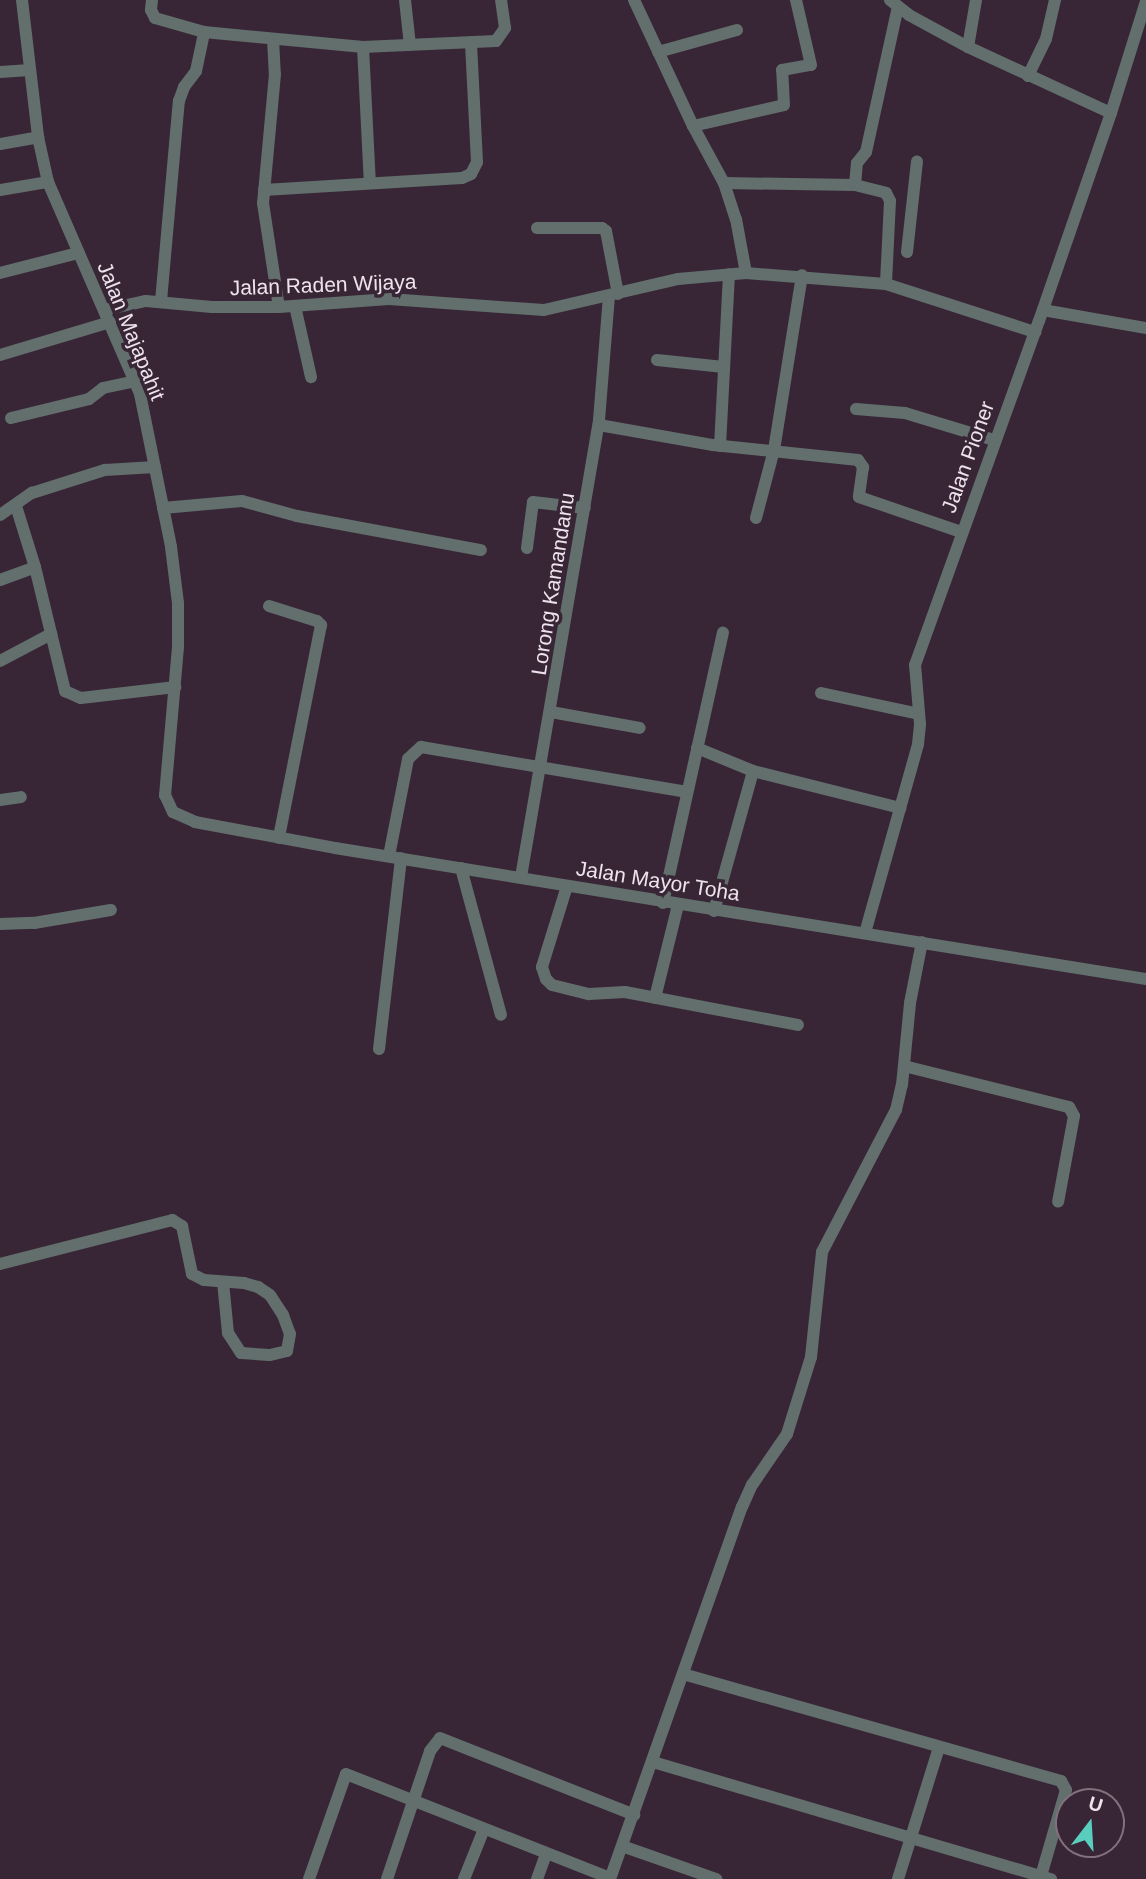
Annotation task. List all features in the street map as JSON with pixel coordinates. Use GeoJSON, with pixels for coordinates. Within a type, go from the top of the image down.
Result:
{"type":"FeatureCollection","features":[{"type":"Feature","properties":{"kind":"street","name":"Jalan Majapahit"},"geometry":{"type":"LineString","coordinates":[[22,0],[38,137],[48,182],[135,381],[163,508],[178,603],[175,687],[166,781],[169,807]]}},
{"type":"Feature","properties":{"kind":"street"},"geometry":{"type":"LineString","coordinates":[[152,0],[151,10],[155,18],[204,32],[363,47],[496,41],[505,29],[501,0]]}},
{"type":"Feature","properties":{"kind":"street"},"geometry":{"type":"LineString","coordinates":[[405,0],[410,45]]}},
{"type":"Feature","properties":{"kind":"street"},"geometry":{"type":"LineString","coordinates":[[634,0],[693,126],[724,183],[736,219],[746,273]]}},
{"type":"Feature","properties":{"kind":"street"},"geometry":{"type":"LineString","coordinates":[[693,126],[784,105],[782,70],[811,65],[796,0]]}},
{"type":"Feature","properties":{"kind":"street"},"geometry":{"type":"LineString","coordinates":[[968,47],[976,0]]}},
{"type":"Feature","properties":{"kind":"street"},"geometry":{"type":"LineString","coordinates":[[1028,76],[1046,39],[1055,0]]}},
{"type":"Feature","properties":{"kind":"street","name":"Jalan Pioner"},"geometry":{"type":"LineString","coordinates":[[865,933],[918,744],[919,714],[915,665],[1043,310],[1111,113],[1146,1]]}},
{"type":"Feature","properties":{"kind":"street"},"geometry":{"type":"LineString","coordinates":[[855,185],[857,163],[866,152],[894,4],[968,47],[1111,113]]}},
{"type":"Feature","properties":{"kind":"street"},"geometry":{"type":"LineString","coordinates":[[658,52],[737,30]]}},
{"type":"Feature","properties":{"kind":"street"},"geometry":{"type":"LineString","coordinates":[[161,301],[179,101],[184,86],[196,71],[204,32]]}},
{"type":"Feature","properties":{"kind":"street"},"geometry":{"type":"LineString","coordinates":[[273,39],[275,74],[264,217],[279,307]]}},
{"type":"Feature","properties":{"kind":"street"},"geometry":{"type":"LineString","coordinates":[[264,190],[462,178],[474,170],[477,162],[471,42]]}},
{"type":"Feature","properties":{"kind":"street"},"geometry":{"type":"LineString","coordinates":[[363,47],[370,183]]}},
{"type":"Feature","properties":{"kind":"street"},"geometry":{"type":"LineString","coordinates":[[0,72],[30,70]]}},
{"type":"Feature","properties":{"kind":"street"},"geometry":{"type":"LineString","coordinates":[[0,144],[38,137]]}},
{"type":"Feature","properties":{"kind":"street"},"geometry":{"type":"LineString","coordinates":[[907,252],[917,162]]}},
{"type":"Feature","properties":{"kind":"street"},"geometry":{"type":"LineString","coordinates":[[0,190],[48,182]]}},
{"type":"Feature","properties":{"kind":"street"},"geometry":{"type":"LineString","coordinates":[[724,183],[855,185],[886,192],[890,201],[886,284]]}},
{"type":"Feature","properties":{"kind":"street"},"geometry":{"type":"LineString","coordinates":[[890,201],[912,202]]}},
{"type":"Feature","properties":{"kind":"street","name":"Lorong Kamandanu"},"geometry":{"type":"LineString","coordinates":[[521,877],[585,508],[613,295],[606,231],[602,228],[537,228]]}},
{"type":"Feature","properties":{"kind":"street"},"geometry":{"type":"LineString","coordinates":[[0,272],[78,253]]}},
{"type":"Feature","properties":{"kind":"street","name":"Jalan Raden Wijaya"},"geometry":{"type":"LineString","coordinates":[[0,355],[107,316],[134,303],[161,301],[212,307],[279,307],[389,299],[544,310],[689,277],[746,273],[802,275],[886,284],[1035,332]]}},
{"type":"Feature","properties":{"kind":"street"},"geometry":{"type":"LineString","coordinates":[[720,446],[729,274]]}},
{"type":"Feature","properties":{"kind":"street"},"geometry":{"type":"LineString","coordinates":[[756,518],[774,450],[802,275]]}},
{"type":"Feature","properties":{"kind":"street"},"geometry":{"type":"LineString","coordinates":[[295,306],[311,377]]}},
{"type":"Feature","properties":{"kind":"street"},"geometry":{"type":"LineString","coordinates":[[1043,310],[1146,328]]}},
{"type":"Feature","properties":{"kind":"street"},"geometry":{"type":"LineString","coordinates":[[657,360],[724,367]]}},
{"type":"Feature","properties":{"kind":"street"},"geometry":{"type":"LineString","coordinates":[[11,418],[89,398],[103,388],[135,381]]}},
{"type":"Feature","properties":{"kind":"street"},"geometry":{"type":"LineString","coordinates":[[856,409],[905,413],[994,440]]}},
{"type":"Feature","properties":{"kind":"street"},"geometry":{"type":"LineString","coordinates":[[598,425],[720,446],[858,460],[863,467],[859,497],[961,532]]}},
{"type":"Feature","properties":{"kind":"street"},"geometry":{"type":"LineString","coordinates":[[0,514],[32,493],[109,469],[155,467]]}},
{"type":"Feature","properties":{"kind":"street"},"geometry":{"type":"LineString","coordinates":[[527,548],[533,502],[538,500],[585,508]]}},
{"type":"Feature","properties":{"kind":"street"},"geometry":{"type":"LineString","coordinates":[[163,508],[242,501],[296,516],[481,550]]}},
{"type":"Feature","properties":{"kind":"street"},"geometry":{"type":"LineString","coordinates":[[16,506],[35,567],[63,687],[69,694],[81,698],[175,687]]}},
{"type":"Feature","properties":{"kind":"street"},"geometry":{"type":"LineString","coordinates":[[0,580],[35,567]]}},
{"type":"Feature","properties":{"kind":"street"},"geometry":{"type":"LineString","coordinates":[[269,606],[317,621],[321,625],[279,838]]}},
{"type":"Feature","properties":{"kind":"street"},"geometry":{"type":"LineString","coordinates":[[663,903],[723,633]]}},
{"type":"Feature","properties":{"kind":"street"},"geometry":{"type":"LineString","coordinates":[[0,661],[51,634]]}},
{"type":"Feature","properties":{"kind":"street"},"geometry":{"type":"LineString","coordinates":[[821,693],[919,714]]}},
{"type":"Feature","properties":{"kind":"street"},"geometry":{"type":"LineString","coordinates":[[551,712],[640,728]]}},
{"type":"Feature","properties":{"kind":"street"},"geometry":{"type":"LineString","coordinates":[[379,1049],[395,857],[408,759],[414,750],[429,747],[688,792]]}},
{"type":"Feature","properties":{"kind":"street"},"geometry":{"type":"LineString","coordinates":[[698,748],[754,771],[900,808]]}},
{"type":"Feature","properties":{"kind":"street"},"geometry":{"type":"LineString","coordinates":[[714,911],[754,771]]}},
{"type":"Feature","properties":{"kind":"street"},"geometry":{"type":"LineString","coordinates":[[0,800],[21,797]]}},
{"type":"Feature","properties":{"kind":"street","name":"Jalan Mayor Toha"},"geometry":{"type":"LineString","coordinates":[[169,807],[195,822],[279,838],[663,903],[1146,979]]}},
{"type":"Feature","properties":{"kind":"street"},"geometry":{"type":"LineString","coordinates":[[461,867],[501,1015]]}},
{"type":"Feature","properties":{"kind":"street"},"geometry":{"type":"LineString","coordinates":[[567,886],[542,967],[546,979],[552,985],[589,994],[625,992],[798,1024]]}},
{"type":"Feature","properties":{"kind":"street"},"geometry":{"type":"LineString","coordinates":[[655,998],[678,905]]}},
{"type":"Feature","properties":{"kind":"street"},"geometry":{"type":"LineString","coordinates":[[0,924],[34,923],[111,910]]}},
{"type":"Feature","properties":{"kind":"street"},"geometry":{"type":"LineString","coordinates":[[309,1879],[346,1774],[610,1879],[742,1507],[787,1434],[811,1357],[822,1252],[892,1121],[900,1099],[910,1003],[922,942]]}},
{"type":"Feature","properties":{"kind":"street"},"geometry":{"type":"LineString","coordinates":[[904,1066],[1069,1107],[1074,1116],[1058,1202]]}},
{"type":"Feature","properties":{"kind":"street"},"geometry":{"type":"LineString","coordinates":[[0,1264],[172,1220],[182,1226],[192,1273],[204,1280],[223,1282],[251,1285],[270,1295],[290,1334],[287,1351],[269,1355],[241,1353],[228,1333],[223,1282]]}},
{"type":"Feature","properties":{"kind":"street"},"geometry":{"type":"LineString","coordinates":[[653,1762],[1046,1877],[1066,1790],[1065,1783],[683,1674]]}},
{"type":"Feature","properties":{"kind":"street"},"geometry":{"type":"LineString","coordinates":[[387,1879],[430,1751],[440,1738],[634,1815]]}},
{"type":"Feature","properties":{"kind":"street"},"geometry":{"type":"LineString","coordinates":[[898,1879],[939,1747]]}},
{"type":"Feature","properties":{"kind":"street"},"geometry":{"type":"LineString","coordinates":[[464,1879],[484,1829]]}},
{"type":"Feature","properties":{"kind":"street"},"geometry":{"type":"LineString","coordinates":[[622,1846],[716,1879]]}},
{"type":"Feature","properties":{"kind":"street"},"geometry":{"type":"LineString","coordinates":[[537,1879],[546,1854]]}}]}
